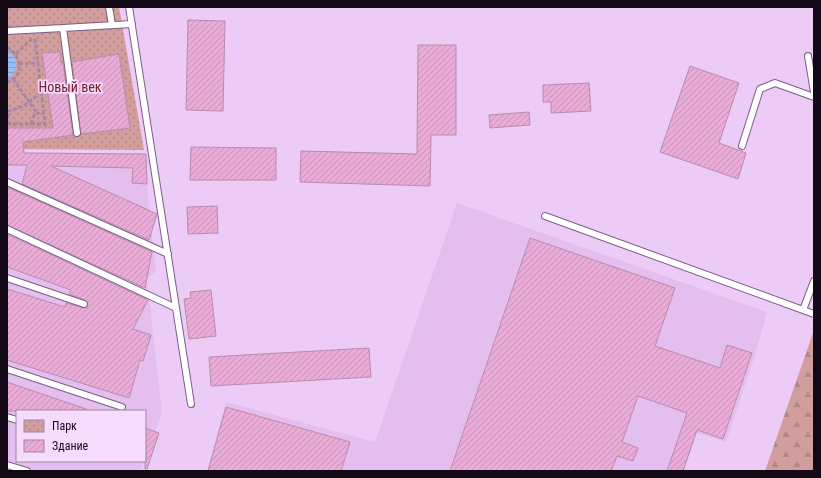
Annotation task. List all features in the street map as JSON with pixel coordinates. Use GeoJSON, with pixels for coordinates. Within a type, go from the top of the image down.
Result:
{"type":"FeatureCollection","features":[{"type":"Feature","properties":{"kind":"lane"},"geometry":{"type":"LineString","coordinates":[[109,7],[112,25]]}},
{"type":"Feature","properties":{"kind":"lane"},"geometry":{"type":"LineString","coordinates":[[129,7],[191,404]]}},
{"type":"Feature","properties":{"kind":"lane"},"geometry":{"type":"LineString","coordinates":[[7,31],[132,24]]}},
{"type":"Feature","properties":{"kind":"lane"},"geometry":{"type":"LineString","coordinates":[[63,28],[77,133]]}},
{"type":"Feature","properties":{"kind":"lane"},"geometry":{"type":"LineString","coordinates":[[808,56],[814,92]]}},
{"type":"Feature","properties":{"kind":"lane"},"geometry":{"type":"LineString","coordinates":[[742,146],[760,89],[775,83],[814,97]]}},
{"type":"Feature","properties":{"kind":"lane"},"geometry":{"type":"LineString","coordinates":[[7,182],[168,254]]}},
{"type":"Feature","properties":{"kind":"lane"},"geometry":{"type":"LineString","coordinates":[[545,216],[814,314]]}},
{"type":"Feature","properties":{"kind":"lane"},"geometry":{"type":"LineString","coordinates":[[7,230],[176,308]]}},
{"type":"Feature","properties":{"kind":"lane"},"geometry":{"type":"LineString","coordinates":[[7,278],[84,304]]}},
{"type":"Feature","properties":{"kind":"lane"},"geometry":{"type":"LineString","coordinates":[[803,310],[814,281]]}},
{"type":"Feature","properties":{"kind":"lane"},"geometry":{"type":"LineString","coordinates":[[7,369],[122,407]]}},
{"type":"Feature","properties":{"kind":"lane"},"geometry":{"type":"LineString","coordinates":[[7,465],[27,471]]}},
{"type":"Feature","properties":{"kind":"path"},"geometry":{"type":"LineString","coordinates":[[16,54],[35,35],[45,124],[7,124],[8,111],[20,108],[30,102],[41,91]]}},
{"type":"Feature","properties":{"kind":"path"},"geometry":{"type":"LineString","coordinates":[[7,47],[16,54],[19,64],[19,68],[12,79],[7,82]]}},
{"type":"Feature","properties":{"kind":"path"},"geometry":{"type":"LineString","coordinates":[[19,64],[38,62]]}},
{"type":"Feature","properties":{"kind":"path"},"geometry":{"type":"LineString","coordinates":[[12,79],[37,113]]}},
{"type":"Feature","properties":{"kind":"path"},"geometry":{"type":"LineString","coordinates":[[31,124],[33,116],[37,113],[44,112]]}},
{"type":"Feature","properties":{"kind":"shaded area"},"geometry":{"type":"Polygon","coordinates":[[[7,152],[146,154],[148,197],[156,271],[147,279],[162,413],[146,456],[146,410],[16,410],[16,462],[144,462],[140,471],[7,471],[7,152]]]}},
{"type":"Feature","properties":{"kind":"shaded area"},"geometry":{"type":"Polygon","coordinates":[[[457,203],[767,312],[755,355],[726,442],[697,433],[683,471],[207,471],[226,402],[375,442],[457,203]]]}},
{"type":"Feature","properties":{"kind":"green space","name":"Новый век"},"geometry":{"type":"Polygon","coordinates":[[[7,7],[119,7],[144,150],[7,149],[7,7]]]}},
{"type":"Feature","properties":{"kind":"green space"},"geometry":{"type":"Polygon","coordinates":[[[814,330],[814,471],[765,471],[814,330]]]}},
{"type":"Feature","properties":{"kind":"water"},"geometry":{"type":"Polygon","coordinates":[[[7,51],[14,57],[16,65],[11,77],[7,80],[7,51]]]}},
{"type":"Feature","properties":{"kind":"building"},"geometry":{"type":"Polygon","coordinates":[[[188,20],[225,21],[223,111],[186,110],[188,20]]]}},
{"type":"Feature","properties":{"kind":"building"},"geometry":{"type":"Polygon","coordinates":[[[418,45],[456,45],[456,135],[431,135],[430,186],[300,182],[301,151],[417,154],[418,45]]]}},
{"type":"Feature","properties":{"kind":"building"},"geometry":{"type":"Polygon","coordinates":[[[60,52],[61,63],[63,63],[73,135],[23,142],[24,153],[146,154],[147,184],[132,183],[133,168],[51,166],[157,214],[149,240],[22,184],[27,165],[7,165],[7,128],[53,128],[42,53],[60,52]]]}},
{"type":"Feature","properties":{"kind":"building"},"geometry":{"type":"Polygon","coordinates":[[[119,54],[130,128],[81,134],[72,62],[119,54]]]}},
{"type":"Feature","properties":{"kind":"building"},"geometry":{"type":"Polygon","coordinates":[[[690,66],[739,83],[719,143],[746,153],[738,179],[660,152],[690,66]]]}},
{"type":"Feature","properties":{"kind":"building"},"geometry":{"type":"Polygon","coordinates":[[[589,83],[591,111],[551,113],[551,102],[543,102],[543,85],[589,83]]]}},
{"type":"Feature","properties":{"kind":"building"},"geometry":{"type":"Polygon","coordinates":[[[529,112],[530,125],[490,128],[489,115],[529,112]]]}},
{"type":"Feature","properties":{"kind":"building"},"geometry":{"type":"Polygon","coordinates":[[[191,147],[276,148],[276,180],[190,180],[191,147]]]}},
{"type":"Feature","properties":{"kind":"building"},"geometry":{"type":"Polygon","coordinates":[[[7,187],[152,252],[145,288],[7,225],[7,187]]]}},
{"type":"Feature","properties":{"kind":"building"},"geometry":{"type":"Polygon","coordinates":[[[217,206],[218,233],[188,234],[187,207],[217,206]]]}},
{"type":"Feature","properties":{"kind":"building"},"geometry":{"type":"Polygon","coordinates":[[[7,234],[148,300],[133,329],[151,335],[143,361],[140,360],[129,398],[7,360],[7,289],[65,307],[66,303],[84,308],[87,307],[88,304],[85,300],[69,294],[71,290],[7,267],[7,234]]]}},
{"type":"Feature","properties":{"kind":"building"},"geometry":{"type":"Polygon","coordinates":[[[530,238],[675,288],[655,346],[720,368],[727,345],[752,353],[723,439],[697,430],[683,471],[667,471],[687,413],[638,396],[622,442],[638,448],[633,461],[617,456],[611,471],[450,471],[530,238]]]}},
{"type":"Feature","properties":{"kind":"building"},"geometry":{"type":"Polygon","coordinates":[[[211,290],[216,336],[189,339],[184,299],[191,298],[190,292],[211,290]]]}},
{"type":"Feature","properties":{"kind":"building"},"geometry":{"type":"Polygon","coordinates":[[[369,348],[371,377],[211,386],[209,357],[369,348]]]}},
{"type":"Feature","properties":{"kind":"building"},"geometry":{"type":"Polygon","coordinates":[[[7,382],[86,409],[86,410],[7,411],[7,382]]]}},
{"type":"Feature","properties":{"kind":"building"},"geometry":{"type":"Polygon","coordinates":[[[226,407],[350,442],[341,471],[208,471],[226,407]]]}},
{"type":"Feature","properties":{"kind":"building"},"geometry":{"type":"Polygon","coordinates":[[[146,428],[159,433],[147,469],[145,469],[146,428]]]}}]}
